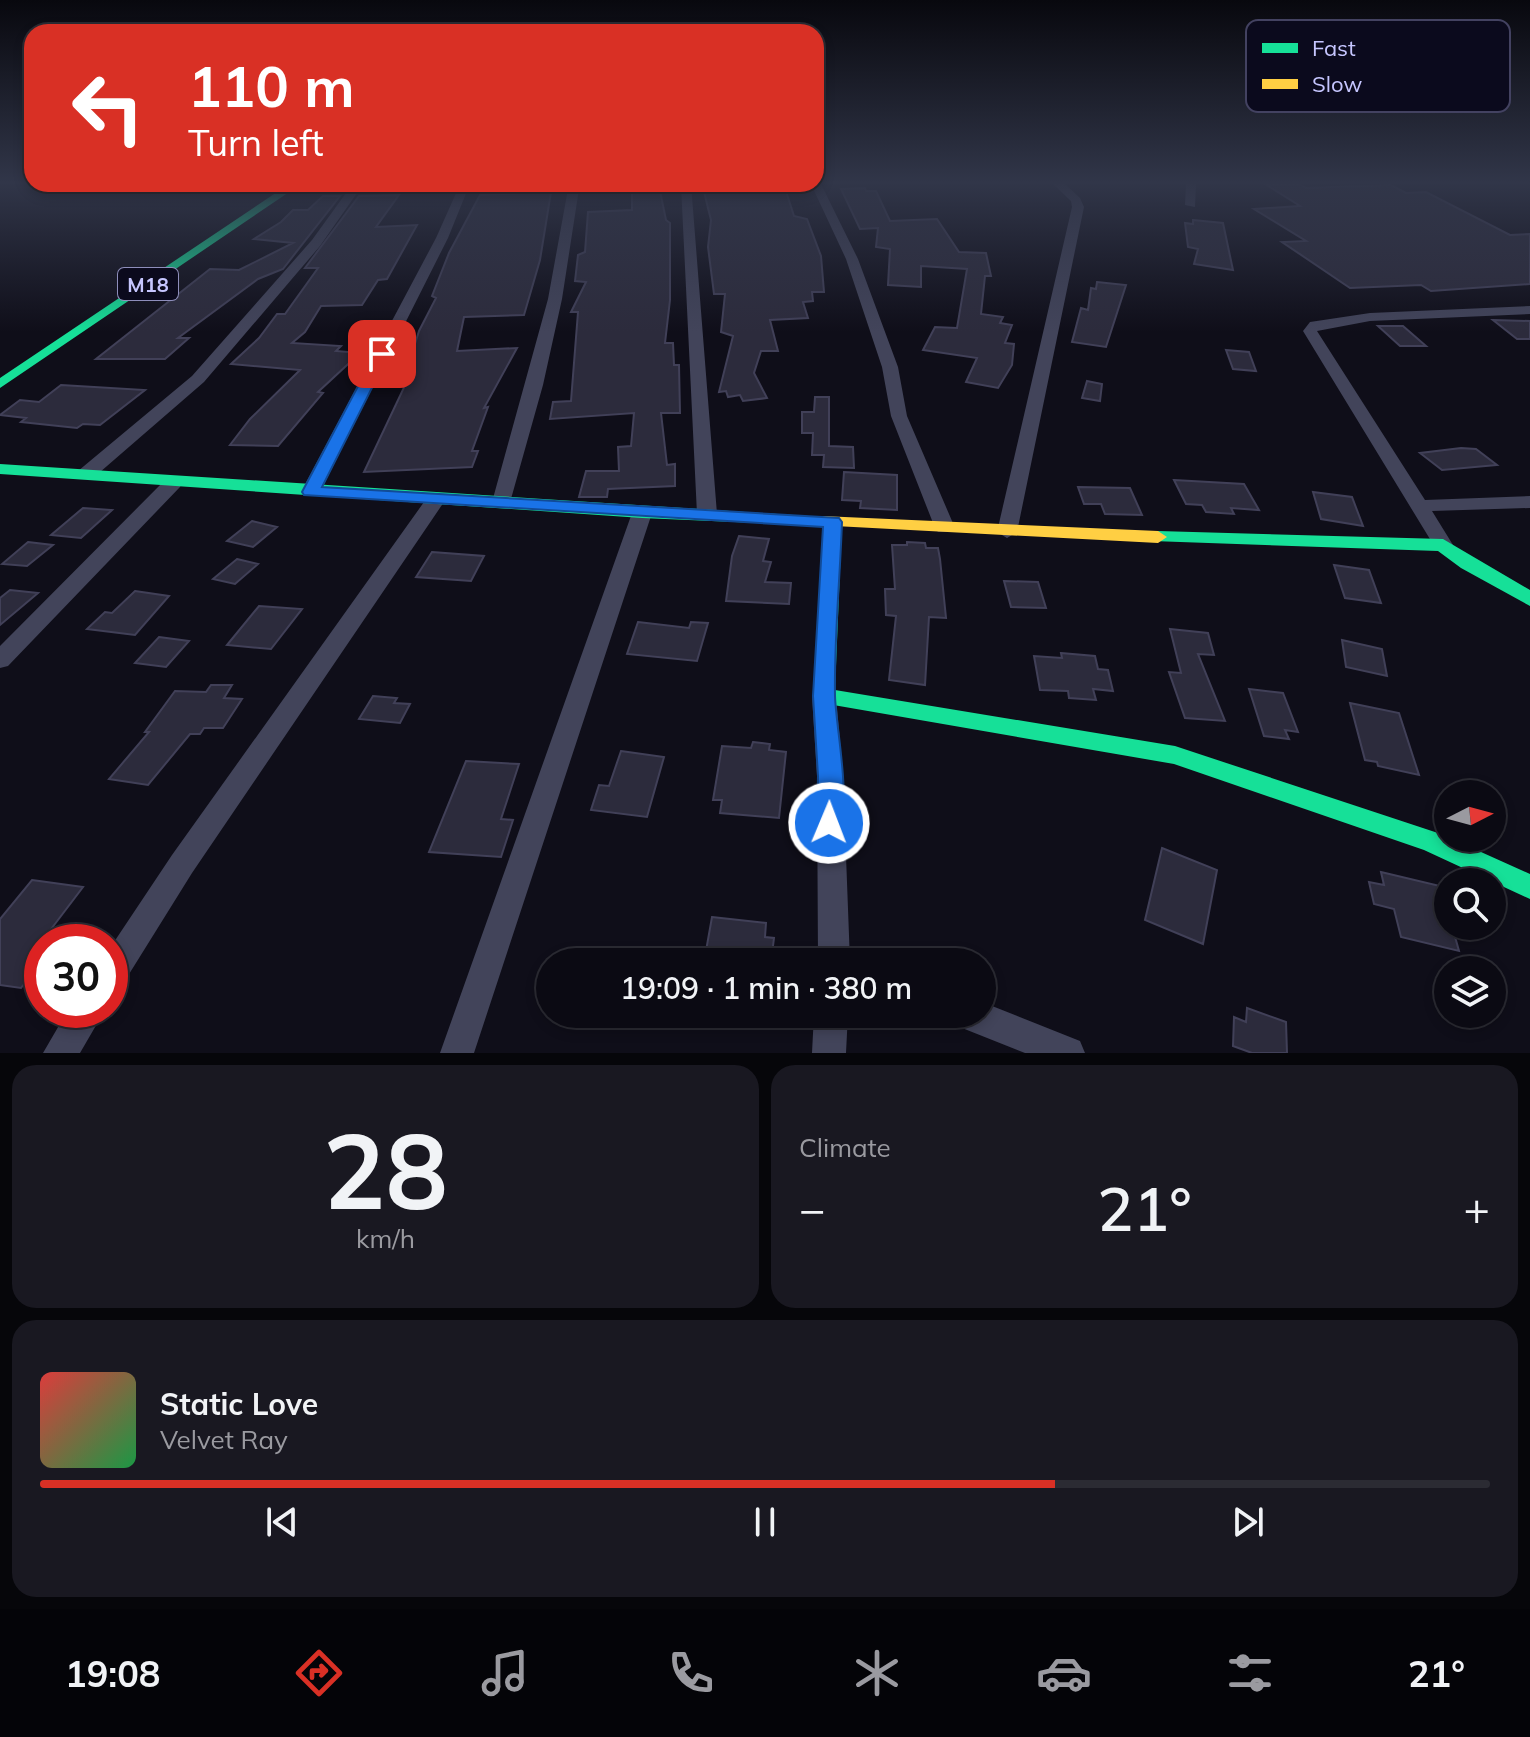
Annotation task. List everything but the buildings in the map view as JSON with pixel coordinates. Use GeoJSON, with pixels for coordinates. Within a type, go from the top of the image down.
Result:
{"type":"FeatureCollection","features":[{"type":"Feature","properties":{"kind":"street","name":"M18"},"geometry":{"type":"LineString","coordinates":[[0,384],[9,371],[221,233]]}},
{"type":"Feature","properties":{"kind":"street"},"geometry":{"type":"LineString","coordinates":[[85,475],[198,379],[323,233]]}},
{"type":"Feature","properties":{"kind":"street"},"geometry":{"type":"LineString","coordinates":[[311,492],[444,233]]}},
{"type":"Feature","properties":{"kind":"street"},"geometry":{"type":"LineString","coordinates":[[502,502],[552,314],[566,233]]}},
{"type":"Feature","properties":{"kind":"street"},"geometry":{"type":"LineString","coordinates":[[689,233],[707,514]]}},
{"type":"Feature","properties":{"kind":"street"},"geometry":{"type":"LineString","coordinates":[[840,233],[852,259],[890,367],[899,416],[945,528]]}},
{"type":"Feature","properties":{"kind":"street"},"geometry":{"type":"LineString","coordinates":[[1007,532],[1072,233]]}},
{"type":"Feature","properties":{"kind":"street"},"geometry":{"type":"LineString","coordinates":[[1530,310],[1370,317],[1315,325],[1310,331],[1443,545],[1468,564],[1530,599]]}},
{"type":"Feature","properties":{"kind":"street"},"geometry":{"type":"LineString","coordinates":[[0,470],[642,513],[1007,532],[1443,545]]}},
{"type":"Feature","properties":{"kind":"street"},"geometry":{"type":"LineString","coordinates":[[0,660],[173,483]]}},
{"type":"Feature","properties":{"kind":"street"},"geometry":{"type":"LineString","coordinates":[[128,948],[182,864],[436,499]]}},
{"type":"Feature","properties":{"kind":"street"},"geometry":{"type":"LineString","coordinates":[[1420,506],[1530,502]]}},
{"type":"Feature","properties":{"kind":"street"},"geometry":{"type":"LineString","coordinates":[[457,1053],[642,513]]}},
{"type":"Feature","properties":{"kind":"street"},"geometry":{"type":"LineString","coordinates":[[833,522],[824,696],[830,776],[835,948]]}},
{"type":"Feature","properties":{"kind":"street"},"geometry":{"type":"LineString","coordinates":[[824,696],[1175,755],[1432,842],[1530,887]]}},
{"type":"Feature","properties":{"kind":"street"},"geometry":{"type":"LineString","coordinates":[[996,1025],[1068,1053]]}},
{"type":"Feature","properties":{"kind":"street"},"geometry":{"type":"LineString","coordinates":[[60,1053],[76,1028]]}},
{"type":"Feature","properties":{"kind":"street"},"geometry":{"type":"LineString","coordinates":[[829,1053],[830,1028]]}},
{"type":"Feature","properties":{"kind":"traffic: fast"},"geometry":{"type":"LineString","coordinates":[[0,384],[223,233]]}},
{"type":"Feature","properties":{"kind":"traffic: fast"},"geometry":{"type":"LineString","coordinates":[[0,469],[642,513],[822,521]]}},
{"type":"Feature","properties":{"kind":"traffic: fast"},"geometry":{"type":"LineString","coordinates":[[833,522],[824,696],[1175,755],[1432,842],[1530,887]]}},
{"type":"Feature","properties":{"kind":"traffic: fast"},"geometry":{"type":"LineString","coordinates":[[1158,537],[1443,545],[1468,564],[1530,599]]}},
{"type":"Feature","properties":{"kind":"traffic: slow"},"geometry":{"type":"LineString","coordinates":[[822,521],[1158,537]]}},
{"type":"Feature","properties":{"kind":"route"},"geometry":{"type":"LineString","coordinates":[[382,354],[311,492],[833,522],[824,696],[830,776],[829,823]]}}]}
